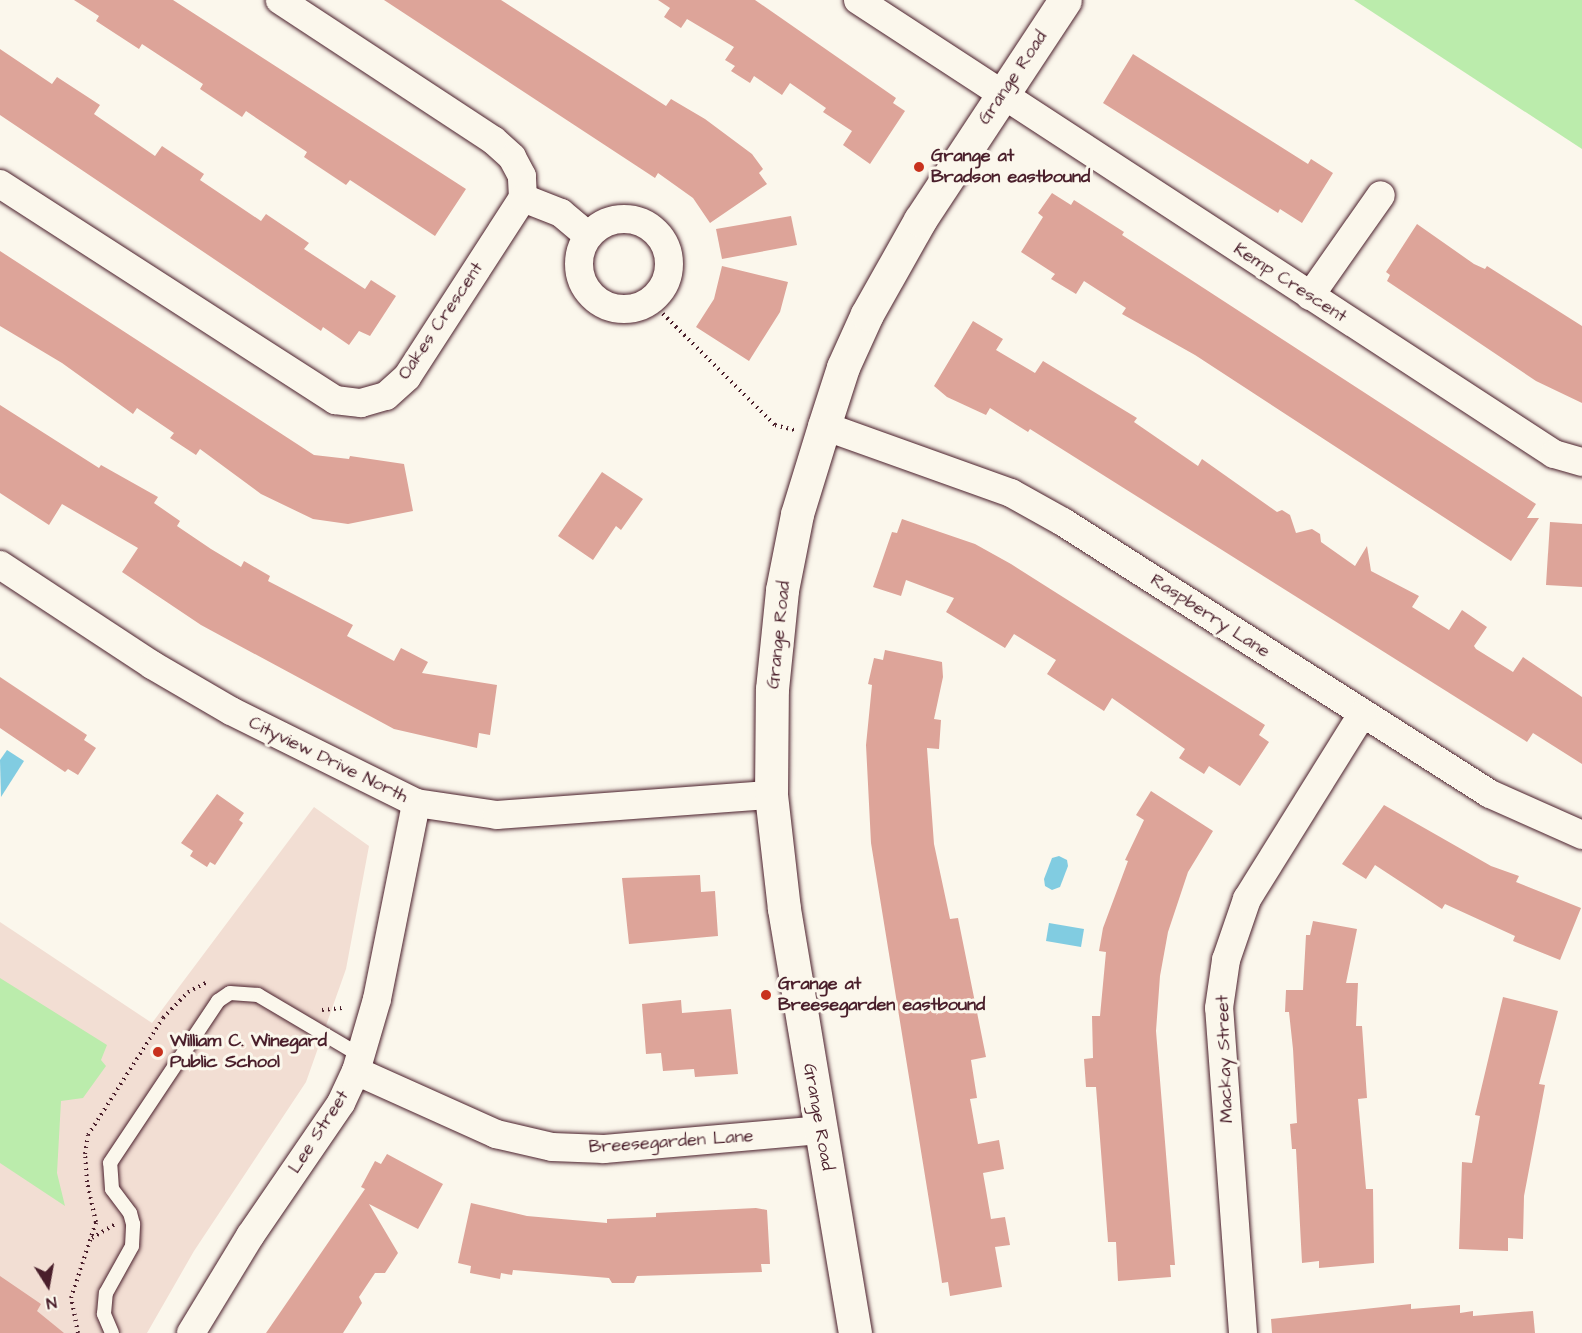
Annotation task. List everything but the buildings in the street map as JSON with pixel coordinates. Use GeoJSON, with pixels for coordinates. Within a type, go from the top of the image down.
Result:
{"type":"FeatureCollection","features":[{"type":"Feature","properties":{"kind":"main road","name":"Grange Road"},"geometry":{"type":"LineString","coordinates":[[855,1333],[784,909],[771,795],[772,689],[782,590],[797,514],[822,432],[843,367],[867,314],[920,219],[1065,0]]}},
{"type":"Feature","properties":{"kind":"street"},"geometry":{"type":"LineString","coordinates":[[280,0],[493,140],[512,157],[522,176],[523,198],[561,213],[588,236]]}},
{"type":"Feature","properties":{"kind":"street","name":"Kemp Crescent"},"geometry":{"type":"LineString","coordinates":[[858,0],[1000,96],[1554,454],[1582,462]]}},
{"type":"Feature","properties":{"kind":"street","name":"Oakes Crescent"},"geometry":{"type":"LineString","coordinates":[[0,184],[304,382],[335,400],[361,403],[386,396],[407,377],[523,198]]}},
{"type":"Feature","properties":{"kind":"street"},"geometry":{"type":"LineString","coordinates":[[1310,296],[1381,195]]}},
{"type":"Feature","properties":{"kind":"street"},"geometry":{"type":"LineString","coordinates":[[627,218],[654,229],[663,240],[670,268],[666,283],[650,301],[634,309],[620,309],[595,299],[580,276],[581,248],[588,236],[598,226],[627,218]]}},
{"type":"Feature","properties":{"kind":"street","name":"Raspberry Lane"},"geometry":{"type":"LineString","coordinates":[[822,432],[1011,493],[1073,528],[1490,794],[1582,835]]}},
{"type":"Feature","properties":{"kind":"street","name":"Cityview Drive North"},"geometry":{"type":"LineString","coordinates":[[0,565],[152,665],[231,711],[366,782],[416,803],[497,815],[771,795]]}},
{"type":"Feature","properties":{"kind":"street","name":"Mackay Street"},"geometry":{"type":"LineString","coordinates":[[1243,1333],[1220,1008],[1226,960],[1247,899],[1362,714]]}},
{"type":"Feature","properties":{"kind":"street","name":"Lee Street"},"geometry":{"type":"LineString","coordinates":[[192,1333],[250,1236],[341,1103],[359,1063],[380,989],[416,803]]}},
{"type":"Feature","properties":{"kind":"street","name":"Breesegarden Lane"},"geometry":{"type":"LineString","coordinates":[[359,1063],[496,1134],[552,1147],[604,1149],[820,1130]]}},
{"type":"Feature","properties":{"kind":"lane"},"geometry":{"type":"LineString","coordinates":[[112,1333],[104,1314],[106,1293],[132,1246],[133,1224],[130,1213],[112,1190],[110,1163],[218,1001],[230,993],[258,995],[359,1063]]}},
{"type":"Feature","properties":{"kind":"path"},"geometry":{"type":"LineString","coordinates":[[650,301],[775,425],[822,432]]}},
{"type":"Feature","properties":{"kind":"path"},"geometry":{"type":"LineString","coordinates":[[92,1238],[117,1224]]}},
{"type":"Feature","properties":{"kind":"shaded area","name":"William C. Winegard Public School"},"geometry":{"type":"Polygon","coordinates":[[[314,807],[369,846],[346,969],[306,1082],[194,1251],[147,1333],[0,1333],[0,922],[152,1023],[314,807]]]}},
{"type":"Feature","properties":{"kind":"green space"},"geometry":{"type":"Polygon","coordinates":[[[1354,0],[1582,0],[1582,149],[1354,0]]]}},
{"type":"Feature","properties":{"kind":"green space"},"geometry":{"type":"Polygon","coordinates":[[[0,978],[107,1045],[101,1060],[106,1066],[83,1098],[61,1101],[57,1173],[65,1206],[0,1163],[0,978]]]}},
{"type":"Feature","properties":{"kind":"water"},"geometry":{"type":"Polygon","coordinates":[[[7,750],[24,761],[1,797],[0,760],[7,750]]]}},
{"type":"Feature","properties":{"kind":"water"},"geometry":{"type":"Polygon","coordinates":[[[1059,856],[1067,860],[1068,866],[1060,887],[1052,890],[1045,886],[1044,879],[1052,858],[1059,856]]]}},
{"type":"Feature","properties":{"kind":"water"},"geometry":{"type":"Polygon","coordinates":[[[1049,923],[1084,929],[1081,947],[1046,941],[1049,923]]]}},
{"type":"Feature","properties":{"kind":"place","name":"Grange at Bradson eastbound"},"geometry":{"type":"Point","coordinates":[919,167]}},
{"type":"Feature","properties":{"kind":"place","name":"Grange at Breesegarden eastbound"},"geometry":{"type":"Point","coordinates":[766,995]}},
{"type":"Feature","properties":{"kind":"place","name":"William C. Winegard Public School"},"geometry":{"type":"Point","coordinates":[158,1052]}}]}
